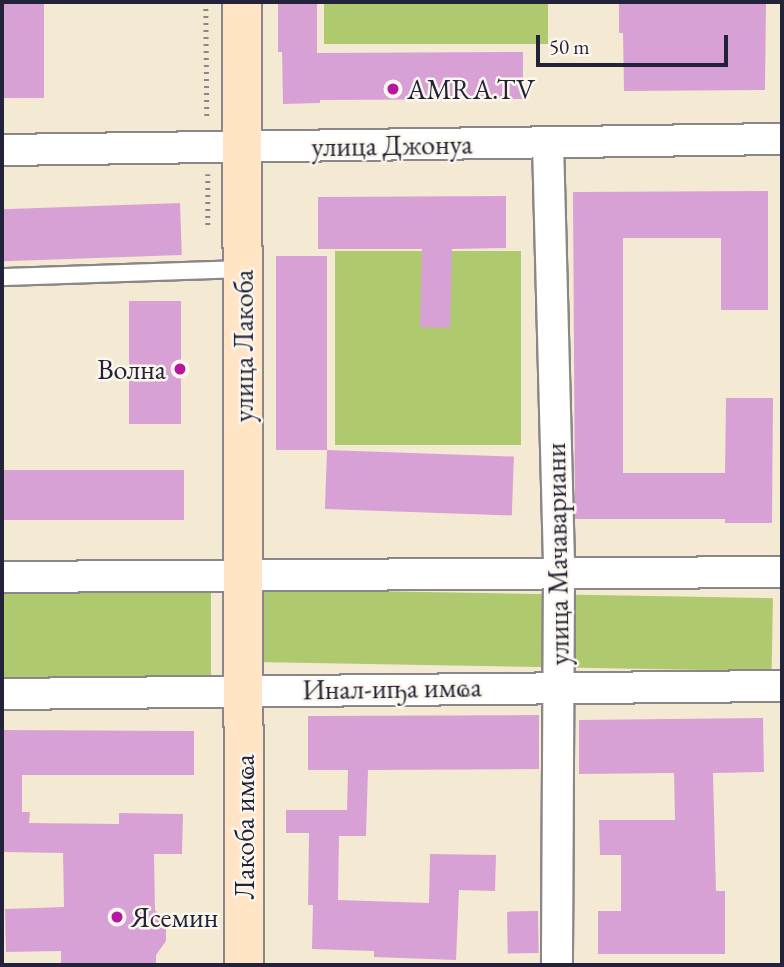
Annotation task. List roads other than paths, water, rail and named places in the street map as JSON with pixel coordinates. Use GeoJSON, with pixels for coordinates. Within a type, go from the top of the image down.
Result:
{"type":"FeatureCollection","features":[{"type":"Feature","properties":{"kind":"main road","name":"улица Лакоба"},"geometry":{"type":"LineString","coordinates":[[242,2],[244,689]]}},
{"type":"Feature","properties":{"kind":"main road","name":"Лакоба имҩа"},"geometry":{"type":"LineString","coordinates":[[244,689],[244,965]]}},
{"type":"Feature","properties":{"kind":"street","name":"улица Джонуа"},"geometry":{"type":"LineString","coordinates":[[2,150],[782,139]]}},
{"type":"Feature","properties":{"kind":"street","name":"улица Мачавариани"},"geometry":{"type":"LineString","coordinates":[[548,143],[559,573],[557,965]]}},
{"type":"Feature","properties":{"kind":"street"},"geometry":{"type":"LineString","coordinates":[[2,577],[782,572]]}},
{"type":"Feature","properties":{"kind":"street","name":"Инал-иҧа имҩа"},"geometry":{"type":"LineString","coordinates":[[2,694],[244,689],[782,685]]}},
{"type":"Feature","properties":{"kind":"lane"},"geometry":{"type":"LineString","coordinates":[[2,277],[243,269]]}},
{"type":"Feature","properties":{"kind":"place","name":"AMRA.TV"},"geometry":{"type":"Point","coordinates":[393,89]}},
{"type":"Feature","properties":{"kind":"place","name":"Волна"},"geometry":{"type":"Point","coordinates":[180,369]}},
{"type":"Feature","properties":{"kind":"place","name":"Ясемин"},"geometry":{"type":"Point","coordinates":[117,917]}}]}
